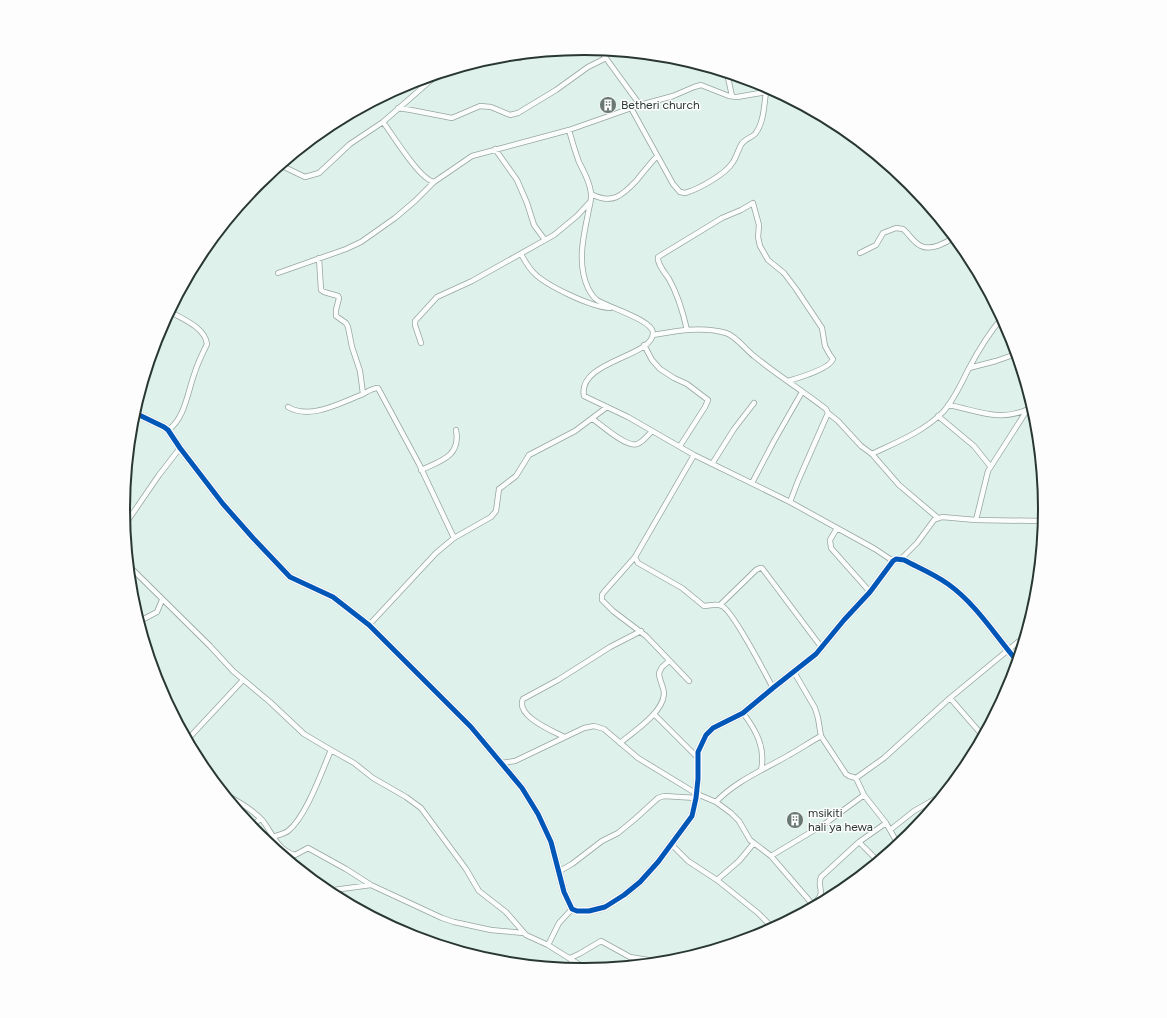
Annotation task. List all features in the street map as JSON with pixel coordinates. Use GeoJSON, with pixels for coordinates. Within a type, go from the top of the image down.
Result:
{"type":"FeatureCollection","features":[{"type":"Feature","properties":{"kind":"street"},"geometry":{"type":"LineString","coordinates":[[398,108],[452,118],[475,107],[484,106],[508,114],[518,113],[556,90],[605,56],[640,105]]}},
{"type":"Feature","properties":{"kind":"street"},"geometry":{"type":"LineString","coordinates":[[728,79],[732,96]]}},
{"type":"Feature","properties":{"kind":"street"},"geometry":{"type":"LineString","coordinates":[[285,167],[305,177],[316,174],[350,144],[383,122],[427,83]]}},
{"type":"Feature","properties":{"kind":"street"},"geometry":{"type":"LineString","coordinates":[[278,273],[346,249],[361,242],[405,210],[434,182],[472,156],[569,130],[640,105],[673,96],[701,86],[732,96],[743,96],[763,93]]}},
{"type":"Feature","properties":{"kind":"street"},"geometry":{"type":"LineString","coordinates":[[631,108],[673,184],[680,192],[685,193],[700,187],[729,168],[743,142],[755,134],[761,122],[766,94]]}},
{"type":"Feature","properties":{"kind":"street"},"geometry":{"type":"LineString","coordinates":[[383,122],[418,169],[427,179],[434,182]]}},
{"type":"Feature","properties":{"kind":"street"},"geometry":{"type":"LineString","coordinates":[[569,130],[588,181],[591,194],[582,244],[582,269],[588,288],[594,297],[602,303],[645,323],[652,329],[653,335],[644,345],[600,369],[590,377],[584,388],[584,396],[680,446],[694,455],[790,502],[893,561]]}},
{"type":"Feature","properties":{"kind":"street"},"geometry":{"type":"LineString","coordinates":[[495,150],[517,180],[527,203],[534,225],[545,240]]}},
{"type":"Feature","properties":{"kind":"street"},"geometry":{"type":"LineString","coordinates":[[591,194],[602,199],[620,197],[657,156]]}},
{"type":"Feature","properties":{"kind":"street"},"geometry":{"type":"LineString","coordinates":[[421,343],[415,321],[437,298],[472,281],[554,235],[577,216],[590,201]]}},
{"type":"Feature","properties":{"kind":"street"},"geometry":{"type":"LineString","coordinates":[[687,330],[680,304],[658,261],[658,257],[722,218],[753,203],[759,225],[758,237],[760,246],[768,260],[784,273],[822,328],[826,346],[833,359],[832,363],[815,372],[788,382]]}},
{"type":"Feature","properties":{"kind":"street"},"geometry":{"type":"LineString","coordinates":[[860,253],[877,244],[883,233],[896,228],[903,228],[920,246],[926,247],[940,244],[949,240]]}},
{"type":"Feature","properties":{"kind":"street"},"geometry":{"type":"LineString","coordinates":[[521,254],[529,268],[539,278],[588,303],[602,308],[612,308]]}},
{"type":"Feature","properties":{"kind":"street"},"geometry":{"type":"LineString","coordinates":[[319,258],[321,290],[338,296],[339,298],[336,316],[346,323],[348,327],[352,347],[360,371],[363,394]]}},
{"type":"Feature","properties":{"kind":"street"},"geometry":{"type":"LineString","coordinates":[[168,430],[177,422],[191,388],[194,373],[207,344],[206,339],[196,327],[173,314]]}},
{"type":"Feature","properties":{"kind":"street"},"geometry":{"type":"LineString","coordinates":[[872,454],[918,432],[938,416],[948,405],[969,368],[998,323]]}},
{"type":"Feature","properties":{"kind":"street"},"geometry":{"type":"LineString","coordinates":[[653,335],[687,330],[708,330],[726,333],[755,357],[826,409],[828,413],[838,421],[861,446],[872,454],[899,485],[938,518]]}},
{"type":"Feature","properties":{"kind":"street"},"geometry":{"type":"LineString","coordinates":[[644,345],[652,360],[660,368],[674,378],[687,384],[708,400],[680,446]]}},
{"type":"Feature","properties":{"kind":"street"},"geometry":{"type":"LineString","coordinates":[[969,368],[1010,356]]}},
{"type":"Feature","properties":{"kind":"street"},"geometry":{"type":"LineString","coordinates":[[288,407],[304,411],[325,409],[336,406],[377,388],[379,389],[419,464],[454,538]]}},
{"type":"Feature","properties":{"kind":"street"},"geometry":{"type":"LineString","coordinates":[[752,483],[802,392]]}},
{"type":"Feature","properties":{"kind":"street"},"geometry":{"type":"LineString","coordinates":[[712,464],[734,429],[754,403]]}},
{"type":"Feature","properties":{"kind":"street"},"geometry":{"type":"LineString","coordinates":[[948,405],[1003,416],[1012,415],[1026,409]]}},
{"type":"Feature","properties":{"kind":"street"},"geometry":{"type":"LineString","coordinates":[[369,625],[436,553],[454,538],[494,514],[497,507],[497,495],[499,489],[516,476],[529,456],[575,431],[607,407]]}},
{"type":"Feature","properties":{"kind":"street"},"geometry":{"type":"LineString","coordinates":[[976,520],[986,475],[990,466],[1027,410]]}},
{"type":"Feature","properties":{"kind":"street"},"geometry":{"type":"LineString","coordinates":[[790,502],[798,480],[828,413]]}},
{"type":"Feature","properties":{"kind":"street"},"geometry":{"type":"LineString","coordinates":[[139,415],[168,430],[180,448],[234,517],[290,577],[334,597],[369,625],[471,727],[522,788],[538,814],[551,842],[564,892],[572,909],[577,911],[589,911],[605,907],[624,895],[640,882],[658,862],[692,816],[696,796],[700,747],[706,735],[714,728],[743,713],[816,654],[844,620],[870,592],[896,559],[901,559],[948,584],[960,594],[986,621],[1012,657]]}},
{"type":"Feature","properties":{"kind":"street"},"geometry":{"type":"LineString","coordinates":[[938,416],[974,446],[990,466]]}},
{"type":"Feature","properties":{"kind":"street"},"geometry":{"type":"LineString","coordinates":[[593,419],[613,434],[629,443],[638,444],[652,431]]}},
{"type":"Feature","properties":{"kind":"street"},"geometry":{"type":"LineString","coordinates":[[421,470],[444,459],[453,452],[457,441],[456,430]]}},
{"type":"Feature","properties":{"kind":"street"},"geometry":{"type":"LineString","coordinates":[[130,518],[180,448]]}},
{"type":"Feature","properties":{"kind":"street"},"geometry":{"type":"LineString","coordinates":[[689,682],[641,631],[603,603],[601,598],[604,592],[635,557],[694,455]]}},
{"type":"Feature","properties":{"kind":"street"},"geometry":{"type":"LineString","coordinates":[[901,559],[917,543],[934,520],[938,518],[948,516],[976,520],[1038,521]]}},
{"type":"Feature","properties":{"kind":"street"},"geometry":{"type":"LineString","coordinates":[[837,528],[830,540],[831,548],[870,592]]}},
{"type":"Feature","properties":{"kind":"street"},"geometry":{"type":"LineString","coordinates":[[635,557],[638,563],[682,588],[704,606],[720,605],[727,609],[773,688]]}},
{"type":"Feature","properties":{"kind":"street"},"geometry":{"type":"LineString","coordinates":[[720,605],[756,570],[761,568],[822,648]]}},
{"type":"Feature","properties":{"kind":"street"},"geometry":{"type":"LineString","coordinates":[[133,571],[243,680],[270,702],[304,734],[354,763],[373,778],[406,796],[421,808],[466,869],[479,890],[506,912],[523,933],[529,938],[548,945],[578,963]]}},
{"type":"Feature","properties":{"kind":"street"},"geometry":{"type":"LineString","coordinates":[[143,619],[158,612],[162,600]]}},
{"type":"Feature","properties":{"kind":"street"},"geometry":{"type":"LineString","coordinates":[[564,737],[546,728],[528,716],[522,707],[524,699],[558,680],[610,647],[641,631]]}},
{"type":"Feature","properties":{"kind":"street"},"geometry":{"type":"LineString","coordinates":[[856,778],[884,758],[950,698],[1017,642]]}},
{"type":"Feature","properties":{"kind":"street"},"geometry":{"type":"LineString","coordinates":[[620,743],[641,727],[654,714],[664,696],[658,673],[669,661]]}},
{"type":"Feature","properties":{"kind":"street"},"geometry":{"type":"LineString","coordinates":[[794,672],[815,708],[821,736],[846,774],[856,778],[864,795],[886,823],[895,839]]}},
{"type":"Feature","properties":{"kind":"street"},"geometry":{"type":"LineString","coordinates":[[190,736],[243,680]]}},
{"type":"Feature","properties":{"kind":"street"},"geometry":{"type":"LineString","coordinates":[[950,698],[979,732]]}},
{"type":"Feature","properties":{"kind":"street"},"geometry":{"type":"LineString","coordinates":[[743,713],[751,723],[762,747],[763,757],[761,770]]}},
{"type":"Feature","properties":{"kind":"street"},"geometry":{"type":"LineString","coordinates":[[654,714],[694,753],[698,759]]}},
{"type":"Feature","properties":{"kind":"street"},"geometry":{"type":"LineString","coordinates":[[502,763],[515,760],[584,728],[594,726],[604,729],[638,758],[696,796],[716,802],[736,817],[745,833],[754,843],[771,856],[811,901]]}},
{"type":"Feature","properties":{"kind":"street"},"geometry":{"type":"LineString","coordinates":[[716,802],[726,793],[761,770],[821,736]]}},
{"type":"Feature","properties":{"kind":"street"},"geometry":{"type":"LineString","coordinates":[[273,837],[287,831],[297,820],[314,791],[331,750]]}},
{"type":"Feature","properties":{"kind":"street"},"geometry":{"type":"LineString","coordinates":[[771,856],[826,823],[864,795]]}},
{"type":"Feature","properties":{"kind":"street"},"geometry":{"type":"LineString","coordinates":[[558,872],[572,864],[602,841],[618,833],[658,798],[664,796],[696,796]]}},
{"type":"Feature","properties":{"kind":"street"},"geometry":{"type":"LineString","coordinates":[[237,802],[260,819],[282,848],[292,854],[295,855],[308,848],[371,885],[454,922],[491,930],[523,933]]}},
{"type":"Feature","properties":{"kind":"street"},"geometry":{"type":"LineString","coordinates":[[890,830],[914,811],[930,802]]}},
{"type":"Feature","properties":{"kind":"street"},"geometry":{"type":"LineString","coordinates":[[256,823],[260,819]]}},
{"type":"Feature","properties":{"kind":"street"},"geometry":{"type":"LineString","coordinates":[[820,896],[821,892],[819,883],[821,878],[859,842],[886,823]]}},
{"type":"Feature","properties":{"kind":"street"},"geometry":{"type":"LineString","coordinates":[[859,842],[874,857]]}},
{"type":"Feature","properties":{"kind":"street"},"geometry":{"type":"LineString","coordinates":[[717,880],[739,861],[754,843]]}},
{"type":"Feature","properties":{"kind":"street"},"geometry":{"type":"LineString","coordinates":[[671,844],[688,861],[717,880],[758,912],[768,923]]}},
{"type":"Feature","properties":{"kind":"street"},"geometry":{"type":"LineString","coordinates":[[337,890],[371,885]]}},
{"type":"Feature","properties":{"kind":"street"},"geometry":{"type":"LineString","coordinates":[[548,945],[558,923],[572,909]]}},
{"type":"Feature","properties":{"kind":"street"},"geometry":{"type":"LineString","coordinates":[[571,958],[601,941],[630,957],[642,959]]}},
{"type":"Feature","properties":{"kind":"street"},"geometry":{"type":"LineString","coordinates":[[571,958],[571,963]]}},
{"type":"Feature","properties":{"kind":"cycle path"},"geometry":{"type":"LineString","coordinates":[[139,415],[168,430],[223,504],[290,577],[333,597],[369,625],[471,727],[522,788],[538,814],[551,842],[564,892],[572,909],[577,911],[589,911],[605,907],[624,895],[640,882],[658,862],[692,816],[698,779],[698,752],[706,735],[713,728],[743,713],[816,654],[844,620],[870,592],[896,559],[904,560],[932,574],[958,592],[985,620],[1013,656]]}},
{"type":"Feature","properties":{"kind":"place","name":"Betheri church"},"geometry":{"type":"Point","coordinates":[608,105]}},
{"type":"Feature","properties":{"kind":"place","name":"msikiti hali ya hewa"},"geometry":{"type":"Point","coordinates":[795,820]}}]}
